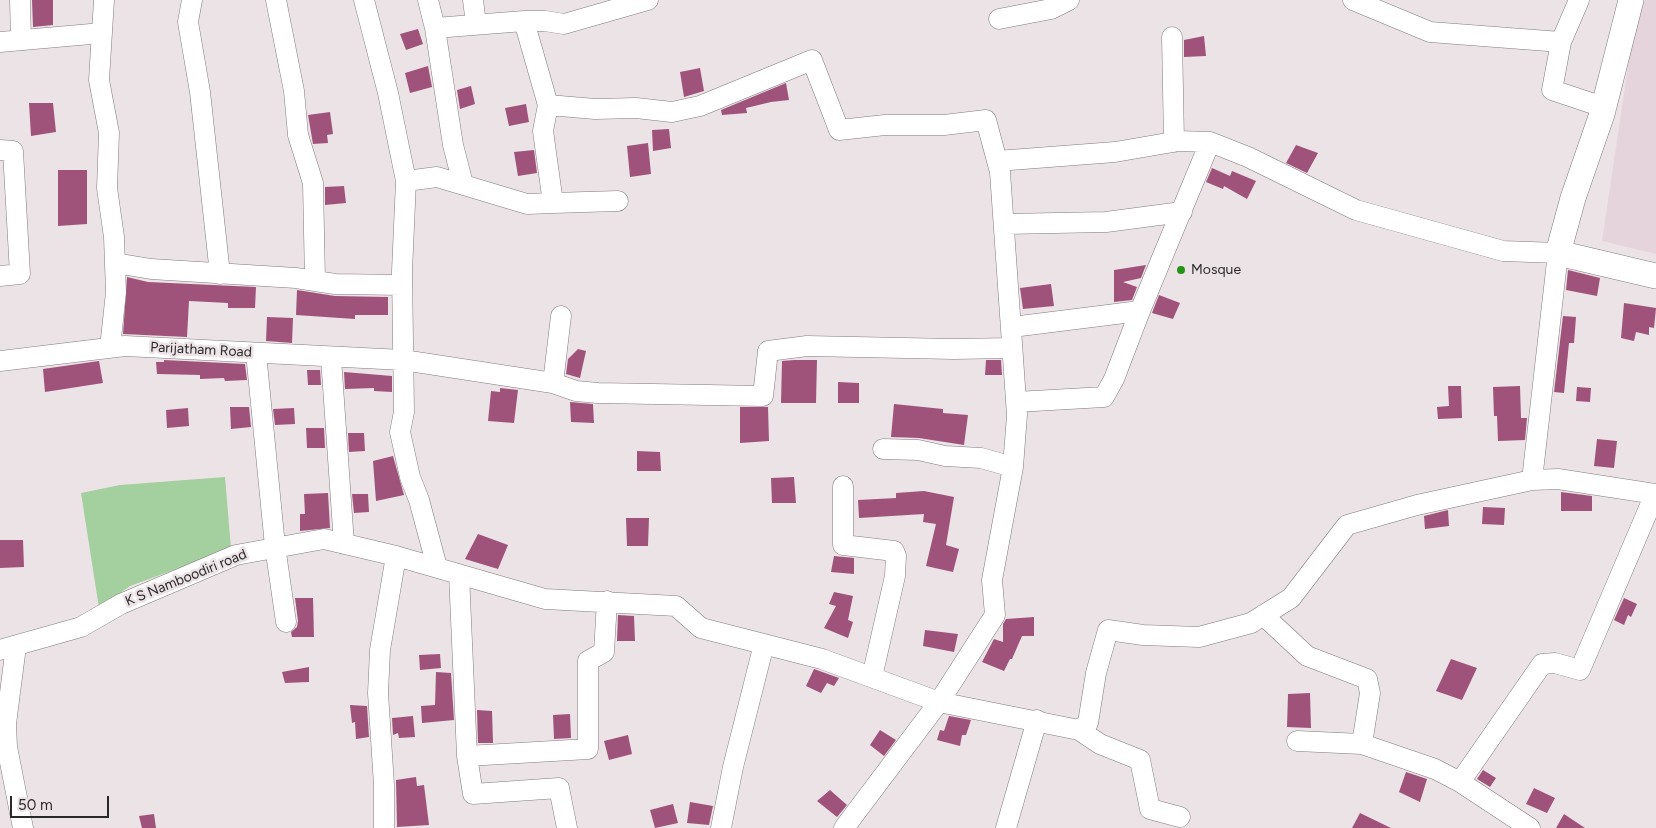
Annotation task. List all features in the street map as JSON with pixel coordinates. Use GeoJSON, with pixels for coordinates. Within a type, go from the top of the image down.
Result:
{"type":"FeatureCollection","features":[{"type":"Feature","properties":{"kind":"main road"},"geometry":{"type":"LineString","coordinates":[[1631,0],[1603,107],[1573,198],[1563,244],[1558,253],[1656,276]]}},
{"type":"Feature","properties":{"kind":"street"},"geometry":{"type":"LineString","coordinates":[[20,0],[21,39]]}},
{"type":"Feature","properties":{"kind":"street"},"geometry":{"type":"LineString","coordinates":[[104,0],[99,80],[109,133],[107,188],[116,292],[110,348]]}},
{"type":"Feature","properties":{"kind":"street"},"geometry":{"type":"LineString","coordinates":[[192,0],[188,22],[200,92],[220,274]]}},
{"type":"Feature","properties":{"kind":"street"},"geometry":{"type":"LineString","coordinates":[[276,0],[294,91],[298,135],[312,183],[315,281]]}},
{"type":"Feature","properties":{"kind":"street"},"geometry":{"type":"LineString","coordinates":[[364,0],[386,84],[406,181],[402,285],[404,412],[400,432],[410,477],[427,501],[437,567]]}},
{"type":"Feature","properties":{"kind":"street"},"geometry":{"type":"LineString","coordinates":[[428,0],[435,28],[453,145],[463,184]]}},
{"type":"Feature","properties":{"kind":"street"},"geometry":{"type":"LineString","coordinates":[[473,0],[476,24]]}},
{"type":"Feature","properties":{"kind":"street"},"geometry":{"type":"LineString","coordinates":[[435,28],[524,21],[545,21],[564,24],[648,0]]}},
{"type":"Feature","properties":{"kind":"street"},"geometry":{"type":"LineString","coordinates":[[999,19],[1069,0]]}},
{"type":"Feature","properties":{"kind":"street"},"geometry":{"type":"LineString","coordinates":[[1353,0],[1430,32],[1561,42]]}},
{"type":"Feature","properties":{"kind":"street"},"geometry":{"type":"LineString","coordinates":[[1579,0],[1561,42],[1552,90],[1603,107]]}},
{"type":"Feature","properties":{"kind":"street"},"geometry":{"type":"LineString","coordinates":[[524,21],[548,105],[543,131],[552,203]]}},
{"type":"Feature","properties":{"kind":"street"},"geometry":{"type":"LineString","coordinates":[[0,42],[102,33]]}},
{"type":"Feature","properties":{"kind":"street"},"geometry":{"type":"LineString","coordinates":[[1172,37],[1174,142]]}},
{"type":"Feature","properties":{"kind":"street"},"geometry":{"type":"LineString","coordinates":[[548,105],[595,109],[636,108],[672,112],[700,106],[812,60],[839,130],[886,126],[944,126],[986,120],[1000,172],[1017,415],[1013,467],[992,580],[995,615],[939,702],[844,828]]}},
{"type":"Feature","properties":{"kind":"street"},"geometry":{"type":"LineString","coordinates":[[996,161],[1115,152],[1174,142],[1210,142],[1248,157],[1356,210],[1503,251],[1558,253],[1532,480]]}},
{"type":"Feature","properties":{"kind":"street"},"geometry":{"type":"LineString","coordinates":[[1016,402],[1104,397],[1114,379],[1210,142]]}},
{"type":"Feature","properties":{"kind":"street"},"geometry":{"type":"LineString","coordinates":[[0,150],[13,151],[20,274],[0,276]]}},
{"type":"Feature","properties":{"kind":"street"},"geometry":{"type":"LineString","coordinates":[[406,181],[437,177],[526,204],[618,201]]}},
{"type":"Feature","properties":{"kind":"street"},"geometry":{"type":"LineString","coordinates":[[1005,224],[1106,222],[1182,212]]}},
{"type":"Feature","properties":{"kind":"street"},"geometry":{"type":"LineString","coordinates":[[114,263],[151,269],[335,284],[402,285]]}},
{"type":"Feature","properties":{"kind":"street"},"geometry":{"type":"LineString","coordinates":[[1012,327],[1140,311]]}},
{"type":"Feature","properties":{"kind":"street"},"geometry":{"type":"LineString","coordinates":[[552,383],[561,316]]}},
{"type":"Feature","properties":{"kind":"street","name":"Parijatham Road"},"geometry":{"type":"LineString","coordinates":[[0,361],[125,346],[330,358],[404,360],[552,383],[576,391],[598,393],[764,396],[768,351],[807,346],[954,350],[1012,348]]}},
{"type":"Feature","properties":{"kind":"street"},"geometry":{"type":"LineString","coordinates":[[256,353],[276,546],[286,622]]}},
{"type":"Feature","properties":{"kind":"street"},"geometry":{"type":"LineString","coordinates":[[330,358],[344,544]]}},
{"type":"Feature","properties":{"kind":"street"},"geometry":{"type":"LineString","coordinates":[[883,449],[918,450],[945,456],[980,458],[1013,467]]}},
{"type":"Feature","properties":{"kind":"street"},"geometry":{"type":"LineString","coordinates":[[1079,730],[1088,723],[1096,673],[1108,630],[1143,635],[1199,637],[1251,623],[1291,598],[1347,525],[1426,503],[1532,480],[1558,479],[1656,494],[1580,670],[1555,663],[1542,664],[1460,782]]}},
{"type":"Feature","properties":{"kind":"street"},"geometry":{"type":"LineString","coordinates":[[843,486],[842,545],[894,551],[896,556],[895,576],[872,677]]}},
{"type":"Feature","properties":{"kind":"street","name":"K S Namboodiri road"},"geometry":{"type":"LineString","coordinates":[[8,648],[80,627],[121,604],[236,555],[276,546],[324,539],[437,567],[545,599],[676,606]]}},
{"type":"Feature","properties":{"kind":"street"},"geometry":{"type":"LineString","coordinates":[[384,828],[384,786],[378,693],[380,650],[396,556]]}},
{"type":"Feature","properties":{"kind":"street"},"geometry":{"type":"LineString","coordinates":[[459,574],[467,756],[473,794],[560,788],[567,828]]}},
{"type":"Feature","properties":{"kind":"street"},"geometry":{"type":"LineString","coordinates":[[467,756],[588,748],[588,661],[604,652],[607,601]]}},
{"type":"Feature","properties":{"kind":"street"},"geometry":{"type":"LineString","coordinates":[[676,606],[676,628]]}},
{"type":"Feature","properties":{"kind":"street"},"geometry":{"type":"LineString","coordinates":[[676,606],[701,628],[822,659],[939,702],[1038,720],[1079,730],[1100,744],[1140,760],[1150,809],[1180,816]]}},
{"type":"Feature","properties":{"kind":"street"},"geometry":{"type":"LineString","coordinates":[[1262,616],[1307,656],[1367,680],[1370,693],[1362,744]]}},
{"type":"Feature","properties":{"kind":"street"},"geometry":{"type":"LineString","coordinates":[[721,828],[733,767],[764,644]]}},
{"type":"Feature","properties":{"kind":"street"},"geometry":{"type":"LineString","coordinates":[[8,648],[6,724],[8,791],[23,828]]}},
{"type":"Feature","properties":{"kind":"street"},"geometry":{"type":"LineString","coordinates":[[1006,828],[1038,720]]}},
{"type":"Feature","properties":{"kind":"street"},"geometry":{"type":"LineString","coordinates":[[1297,741],[1362,744],[1435,769],[1460,782],[1530,828]]}},
{"type":"Feature","properties":{"kind":"shaded area"},"geometry":{"type":"Polygon","coordinates":[[[1638,0],[1656,0],[1656,254],[1602,241],[1638,0]]]}},
{"type":"Feature","properties":{"kind":"green space"},"geometry":{"type":"Polygon","coordinates":[[[225,477],[231,549],[130,586],[99,608],[81,493],[120,485],[225,477]]]}},
{"type":"Feature","properties":{"kind":"building"},"geometry":{"type":"Polygon","coordinates":[[[32,0],[53,0],[53,25],[33,27],[32,0]]]}},
{"type":"Feature","properties":{"kind":"building"},"geometry":{"type":"Polygon","coordinates":[[[418,29],[423,44],[406,50],[400,34],[418,29]]]}},
{"type":"Feature","properties":{"kind":"building"},"geometry":{"type":"Polygon","coordinates":[[[1204,36],[1206,56],[1184,57],[1184,40],[1204,36]]]}},
{"type":"Feature","properties":{"kind":"building"},"geometry":{"type":"Polygon","coordinates":[[[428,66],[432,87],[410,93],[405,73],[428,66]]]}},
{"type":"Feature","properties":{"kind":"building"},"geometry":{"type":"Polygon","coordinates":[[[700,68],[704,91],[684,97],[680,72],[700,68]]]}},
{"type":"Feature","properties":{"kind":"building"},"geometry":{"type":"Polygon","coordinates":[[[786,83],[789,100],[746,108],[747,113],[722,115],[721,110],[786,83]]]}},
{"type":"Feature","properties":{"kind":"building"},"geometry":{"type":"Polygon","coordinates":[[[471,86],[475,104],[460,109],[457,90],[471,86]]]}},
{"type":"Feature","properties":{"kind":"building"},"geometry":{"type":"Polygon","coordinates":[[[29,103],[53,103],[56,132],[31,136],[29,103]]]}},
{"type":"Feature","properties":{"kind":"building"},"geometry":{"type":"Polygon","coordinates":[[[526,104],[529,122],[509,126],[505,108],[526,104]]]}},
{"type":"Feature","properties":{"kind":"building"},"geometry":{"type":"Polygon","coordinates":[[[330,112],[333,134],[327,135],[328,143],[313,144],[308,115],[330,112]]]}},
{"type":"Feature","properties":{"kind":"building"},"geometry":{"type":"Polygon","coordinates":[[[669,129],[671,148],[653,151],[652,130],[669,129]]]}},
{"type":"Feature","properties":{"kind":"building"},"geometry":{"type":"Polygon","coordinates":[[[648,143],[651,174],[630,177],[627,146],[648,143]]]}},
{"type":"Feature","properties":{"kind":"building"},"geometry":{"type":"Polygon","coordinates":[[[1296,145],[1318,153],[1307,173],[1286,163],[1296,145]]]}},
{"type":"Feature","properties":{"kind":"building"},"geometry":{"type":"Polygon","coordinates":[[[534,150],[537,173],[518,176],[514,152],[534,150]]]}},
{"type":"Feature","properties":{"kind":"building"},"geometry":{"type":"Polygon","coordinates":[[[1212,168],[1230,176],[1232,171],[1256,181],[1247,199],[1224,186],[1223,189],[1206,182],[1212,168]]]}},
{"type":"Feature","properties":{"kind":"building"},"geometry":{"type":"Polygon","coordinates":[[[58,170],[87,170],[87,224],[58,226],[58,170]]]}},
{"type":"Feature","properties":{"kind":"building"},"geometry":{"type":"Polygon","coordinates":[[[344,186],[346,203],[325,205],[325,187],[344,186]]]}},
{"type":"Feature","properties":{"kind":"building"},"geometry":{"type":"Polygon","coordinates":[[[1146,265],[1141,278],[1123,282],[1137,287],[1132,300],[1114,302],[1114,270],[1146,265]]]}},
{"type":"Feature","properties":{"kind":"building"},"geometry":{"type":"Polygon","coordinates":[[[1568,270],[1600,278],[1597,296],[1566,290],[1568,270]]]}},
{"type":"Feature","properties":{"kind":"building"},"geometry":{"type":"Polygon","coordinates":[[[127,277],[148,282],[256,287],[255,308],[228,308],[228,303],[189,301],[187,337],[123,334],[127,277]]]}},
{"type":"Feature","properties":{"kind":"building"},"geometry":{"type":"Polygon","coordinates":[[[1051,284],[1054,306],[1023,309],[1020,288],[1051,284]]]}},
{"type":"Feature","properties":{"kind":"building"},"geometry":{"type":"Polygon","coordinates":[[[297,290],[335,296],[388,297],[388,315],[355,315],[355,319],[296,315],[297,290]]]}},
{"type":"Feature","properties":{"kind":"building"},"geometry":{"type":"Polygon","coordinates":[[[1159,295],[1180,303],[1173,319],[1152,313],[1159,295]]]}},
{"type":"Feature","properties":{"kind":"building"},"geometry":{"type":"Polygon","coordinates":[[[1624,303],[1656,308],[1654,328],[1649,327],[1649,335],[1636,332],[1634,341],[1621,338],[1624,303]]]}},
{"type":"Feature","properties":{"kind":"building"},"geometry":{"type":"Polygon","coordinates":[[[1563,316],[1576,317],[1574,343],[1569,343],[1564,393],[1554,392],[1563,316]]]}},
{"type":"Feature","properties":{"kind":"building"},"geometry":{"type":"Polygon","coordinates":[[[267,317],[293,318],[292,343],[266,341],[267,317]]]}},
{"type":"Feature","properties":{"kind":"building"},"geometry":{"type":"Polygon","coordinates":[[[578,349],[586,351],[580,378],[566,374],[568,359],[578,349]]]}},
{"type":"Feature","properties":{"kind":"building"},"geometry":{"type":"Polygon","coordinates":[[[164,360],[245,364],[247,380],[225,381],[224,378],[200,379],[200,375],[157,374],[156,362],[164,362],[164,360]]]}},
{"type":"Feature","properties":{"kind":"building"},"geometry":{"type":"Polygon","coordinates":[[[817,360],[816,403],[781,403],[782,361],[817,360]]]}},
{"type":"Feature","properties":{"kind":"building"},"geometry":{"type":"Polygon","coordinates":[[[986,360],[1001,360],[1002,375],[985,375],[986,360]]]}},
{"type":"Feature","properties":{"kind":"building"},"geometry":{"type":"Polygon","coordinates":[[[99,361],[103,383],[45,392],[43,369],[99,361]]]}},
{"type":"Feature","properties":{"kind":"building"},"geometry":{"type":"Polygon","coordinates":[[[307,370],[320,370],[321,385],[308,385],[307,370]]]}},
{"type":"Feature","properties":{"kind":"building"},"geometry":{"type":"Polygon","coordinates":[[[344,372],[392,376],[392,392],[374,391],[374,388],[345,389],[344,372]]]}},
{"type":"Feature","properties":{"kind":"building"},"geometry":{"type":"Polygon","coordinates":[[[838,382],[859,383],[859,403],[838,403],[838,382]]]}},
{"type":"Feature","properties":{"kind":"building"},"geometry":{"type":"Polygon","coordinates":[[[1448,386],[1461,386],[1462,418],[1438,419],[1437,407],[1449,406],[1448,386]]]}},
{"type":"Feature","properties":{"kind":"building"},"geometry":{"type":"Polygon","coordinates":[[[1520,386],[1521,418],[1527,418],[1525,440],[1498,441],[1497,416],[1494,416],[1493,387],[1520,386]]]}},
{"type":"Feature","properties":{"kind":"building"},"geometry":{"type":"Polygon","coordinates":[[[1577,387],[1591,388],[1590,402],[1576,401],[1577,387]]]}},
{"type":"Feature","properties":{"kind":"building"},"geometry":{"type":"Polygon","coordinates":[[[500,388],[518,390],[514,423],[488,421],[491,391],[500,392],[500,388]]]}},
{"type":"Feature","properties":{"kind":"building"},"geometry":{"type":"Polygon","coordinates":[[[570,402],[593,404],[594,423],[571,422],[570,402]]]}},
{"type":"Feature","properties":{"kind":"building"},"geometry":{"type":"Polygon","coordinates":[[[894,404],[943,409],[943,413],[968,415],[964,445],[919,438],[891,437],[894,404]]]}},
{"type":"Feature","properties":{"kind":"building"},"geometry":{"type":"Polygon","coordinates":[[[230,407],[249,407],[251,427],[231,429],[230,407]]]}},
{"type":"Feature","properties":{"kind":"building"},"geometry":{"type":"Polygon","coordinates":[[[740,407],[768,407],[769,441],[740,443],[740,407]]]}},
{"type":"Feature","properties":{"kind":"building"},"geometry":{"type":"Polygon","coordinates":[[[188,408],[189,426],[167,428],[166,410],[188,408]]]}},
{"type":"Feature","properties":{"kind":"building"},"geometry":{"type":"Polygon","coordinates":[[[294,408],[295,424],[275,425],[273,409],[294,408]]]}},
{"type":"Feature","properties":{"kind":"building"},"geometry":{"type":"Polygon","coordinates":[[[306,428],[324,428],[325,448],[307,448],[306,428]]]}},
{"type":"Feature","properties":{"kind":"building"},"geometry":{"type":"Polygon","coordinates":[[[348,433],[364,433],[365,451],[349,452],[348,433]]]}},
{"type":"Feature","properties":{"kind":"building"},"geometry":{"type":"Polygon","coordinates":[[[1597,439],[1617,441],[1614,468],[1594,466],[1597,439]]]}},
{"type":"Feature","properties":{"kind":"building"},"geometry":{"type":"Polygon","coordinates":[[[637,451],[660,452],[661,471],[637,471],[637,451]]]}},
{"type":"Feature","properties":{"kind":"building"},"geometry":{"type":"Polygon","coordinates":[[[393,456],[404,495],[376,501],[373,461],[393,456]]]}},
{"type":"Feature","properties":{"kind":"building"},"geometry":{"type":"Polygon","coordinates":[[[794,477],[796,503],[772,503],[771,478],[794,477]]]}},
{"type":"Feature","properties":{"kind":"building"},"geometry":{"type":"Polygon","coordinates":[[[924,491],[954,497],[946,545],[959,549],[953,572],[926,566],[936,524],[923,522],[924,514],[859,518],[858,500],[896,498],[896,493],[924,491]]]}},
{"type":"Feature","properties":{"kind":"building"},"geometry":{"type":"Polygon","coordinates":[[[1561,492],[1592,496],[1592,511],[1561,511],[1561,492]]]}},
{"type":"Feature","properties":{"kind":"building"},"geometry":{"type":"Polygon","coordinates":[[[328,493],[330,528],[300,531],[300,514],[305,514],[304,494],[328,493]]]}},
{"type":"Feature","properties":{"kind":"building"},"geometry":{"type":"Polygon","coordinates":[[[352,494],[368,494],[369,512],[354,513],[352,494]]]}},
{"type":"Feature","properties":{"kind":"building"},"geometry":{"type":"Polygon","coordinates":[[[1483,507],[1505,508],[1504,525],[1482,524],[1483,507]]]}},
{"type":"Feature","properties":{"kind":"building"},"geometry":{"type":"Polygon","coordinates":[[[1448,510],[1449,526],[1425,529],[1424,516],[1448,510]]]}},
{"type":"Feature","properties":{"kind":"building"},"geometry":{"type":"Polygon","coordinates":[[[626,518],[649,518],[648,546],[627,546],[626,518]]]}},
{"type":"Feature","properties":{"kind":"building"},"geometry":{"type":"Polygon","coordinates":[[[478,534],[508,545],[498,569],[465,559],[478,534]]]}},
{"type":"Feature","properties":{"kind":"building"},"geometry":{"type":"Polygon","coordinates":[[[0,540],[23,540],[24,567],[0,568],[0,540]]]}},
{"type":"Feature","properties":{"kind":"building"},"geometry":{"type":"Polygon","coordinates":[[[834,556],[854,558],[854,574],[831,572],[834,556]]]}},
{"type":"Feature","properties":{"kind":"building"},"geometry":{"type":"Polygon","coordinates":[[[834,592],[853,596],[848,620],[853,622],[848,638],[824,628],[836,606],[829,604],[834,592]]]}},
{"type":"Feature","properties":{"kind":"building"},"geometry":{"type":"Polygon","coordinates":[[[295,598],[313,598],[314,637],[292,637],[291,632],[297,627],[298,621],[295,598]]]}},
{"type":"Feature","properties":{"kind":"building"},"geometry":{"type":"Polygon","coordinates":[[[1624,598],[1637,604],[1631,617],[1628,615],[1624,625],[1614,620],[1624,598]]]}},
{"type":"Feature","properties":{"kind":"building"},"geometry":{"type":"Polygon","coordinates":[[[618,615],[634,616],[635,641],[617,641],[618,615]]]}},
{"type":"Feature","properties":{"kind":"building"},"geometry":{"type":"Polygon","coordinates":[[[1034,617],[1034,636],[1022,636],[1012,659],[1010,659],[1004,671],[982,662],[994,639],[1003,642],[1003,624],[1006,619],[1034,617]]]}},
{"type":"Feature","properties":{"kind":"building"},"geometry":{"type":"Polygon","coordinates":[[[925,630],[958,634],[954,652],[923,646],[925,630]]]}},
{"type":"Feature","properties":{"kind":"building"},"geometry":{"type":"Polygon","coordinates":[[[440,654],[441,668],[420,670],[419,655],[440,654]]]}},
{"type":"Feature","properties":{"kind":"building"},"geometry":{"type":"Polygon","coordinates":[[[1451,659],[1477,668],[1462,700],[1436,691],[1451,659]]]}},
{"type":"Feature","properties":{"kind":"building"},"geometry":{"type":"Polygon","coordinates":[[[309,667],[309,682],[285,683],[282,672],[309,667]]]}},
{"type":"Feature","properties":{"kind":"building"},"geometry":{"type":"Polygon","coordinates":[[[814,669],[839,678],[834,686],[827,683],[821,693],[806,686],[814,669]]]}},
{"type":"Feature","properties":{"kind":"building"},"geometry":{"type":"Polygon","coordinates":[[[436,672],[451,673],[454,720],[422,723],[421,706],[435,705],[436,672]]]}},
{"type":"Feature","properties":{"kind":"building"},"geometry":{"type":"Polygon","coordinates":[[[1310,693],[1311,728],[1287,727],[1288,694],[1310,693]]]}},
{"type":"Feature","properties":{"kind":"building"},"geometry":{"type":"Polygon","coordinates":[[[350,705],[367,706],[369,737],[356,739],[355,722],[352,723],[350,705]]]}},
{"type":"Feature","properties":{"kind":"building"},"geometry":{"type":"Polygon","coordinates":[[[477,710],[492,711],[493,743],[478,743],[477,710]]]}},
{"type":"Feature","properties":{"kind":"building"},"geometry":{"type":"Polygon","coordinates":[[[570,714],[571,738],[554,739],[553,715],[570,714]]]}},
{"type":"Feature","properties":{"kind":"building"},"geometry":{"type":"Polygon","coordinates":[[[413,716],[415,737],[399,738],[398,733],[393,735],[392,718],[413,716]]]}},
{"type":"Feature","properties":{"kind":"building"},"geometry":{"type":"Polygon","coordinates":[[[949,716],[971,720],[966,735],[962,735],[960,746],[937,740],[940,730],[944,731],[949,716]]]}},
{"type":"Feature","properties":{"kind":"building"},"geometry":{"type":"Polygon","coordinates":[[[880,730],[896,740],[884,756],[870,745],[880,730]]]}},
{"type":"Feature","properties":{"kind":"building"},"geometry":{"type":"Polygon","coordinates":[[[628,735],[632,754],[609,760],[604,741],[628,735]]]}},
{"type":"Feature","properties":{"kind":"building"},"geometry":{"type":"Polygon","coordinates":[[[1483,770],[1496,778],[1490,787],[1477,779],[1483,770]]]}},
{"type":"Feature","properties":{"kind":"building"},"geometry":{"type":"Polygon","coordinates":[[[1406,772],[1427,779],[1420,802],[1399,792],[1406,772]]]}},
{"type":"Feature","properties":{"kind":"building"},"geometry":{"type":"Polygon","coordinates":[[[416,777],[417,786],[424,785],[429,825],[397,827],[396,780],[416,777]]]}},
{"type":"Feature","properties":{"kind":"building"},"geometry":{"type":"Polygon","coordinates":[[[1534,788],[1555,798],[1547,813],[1526,804],[1534,788]]]}},
{"type":"Feature","properties":{"kind":"building"},"geometry":{"type":"Polygon","coordinates":[[[830,790],[847,805],[837,817],[817,801],[830,790]]]}},
{"type":"Feature","properties":{"kind":"building"},"geometry":{"type":"Polygon","coordinates":[[[690,802],[713,806],[709,825],[687,823],[690,802]]]}},
{"type":"Feature","properties":{"kind":"building"},"geometry":{"type":"Polygon","coordinates":[[[673,804],[678,823],[655,828],[650,810],[673,804]]]}},
{"type":"Feature","properties":{"kind":"building"},"geometry":{"type":"Polygon","coordinates":[[[1360,813],[1391,828],[1352,828],[1360,813]]]}},
{"type":"Feature","properties":{"kind":"building"},"geometry":{"type":"Polygon","coordinates":[[[154,814],[156,828],[142,828],[139,816],[154,814]]]}},
{"type":"Feature","properties":{"kind":"building"},"geometry":{"type":"Polygon","coordinates":[[[1564,814],[1585,828],[1556,828],[1564,814]]]}},
{"type":"Feature","properties":{"kind":"place","name":"Mosque"},"geometry":{"type":"Point","coordinates":[1181,270]}}]}
